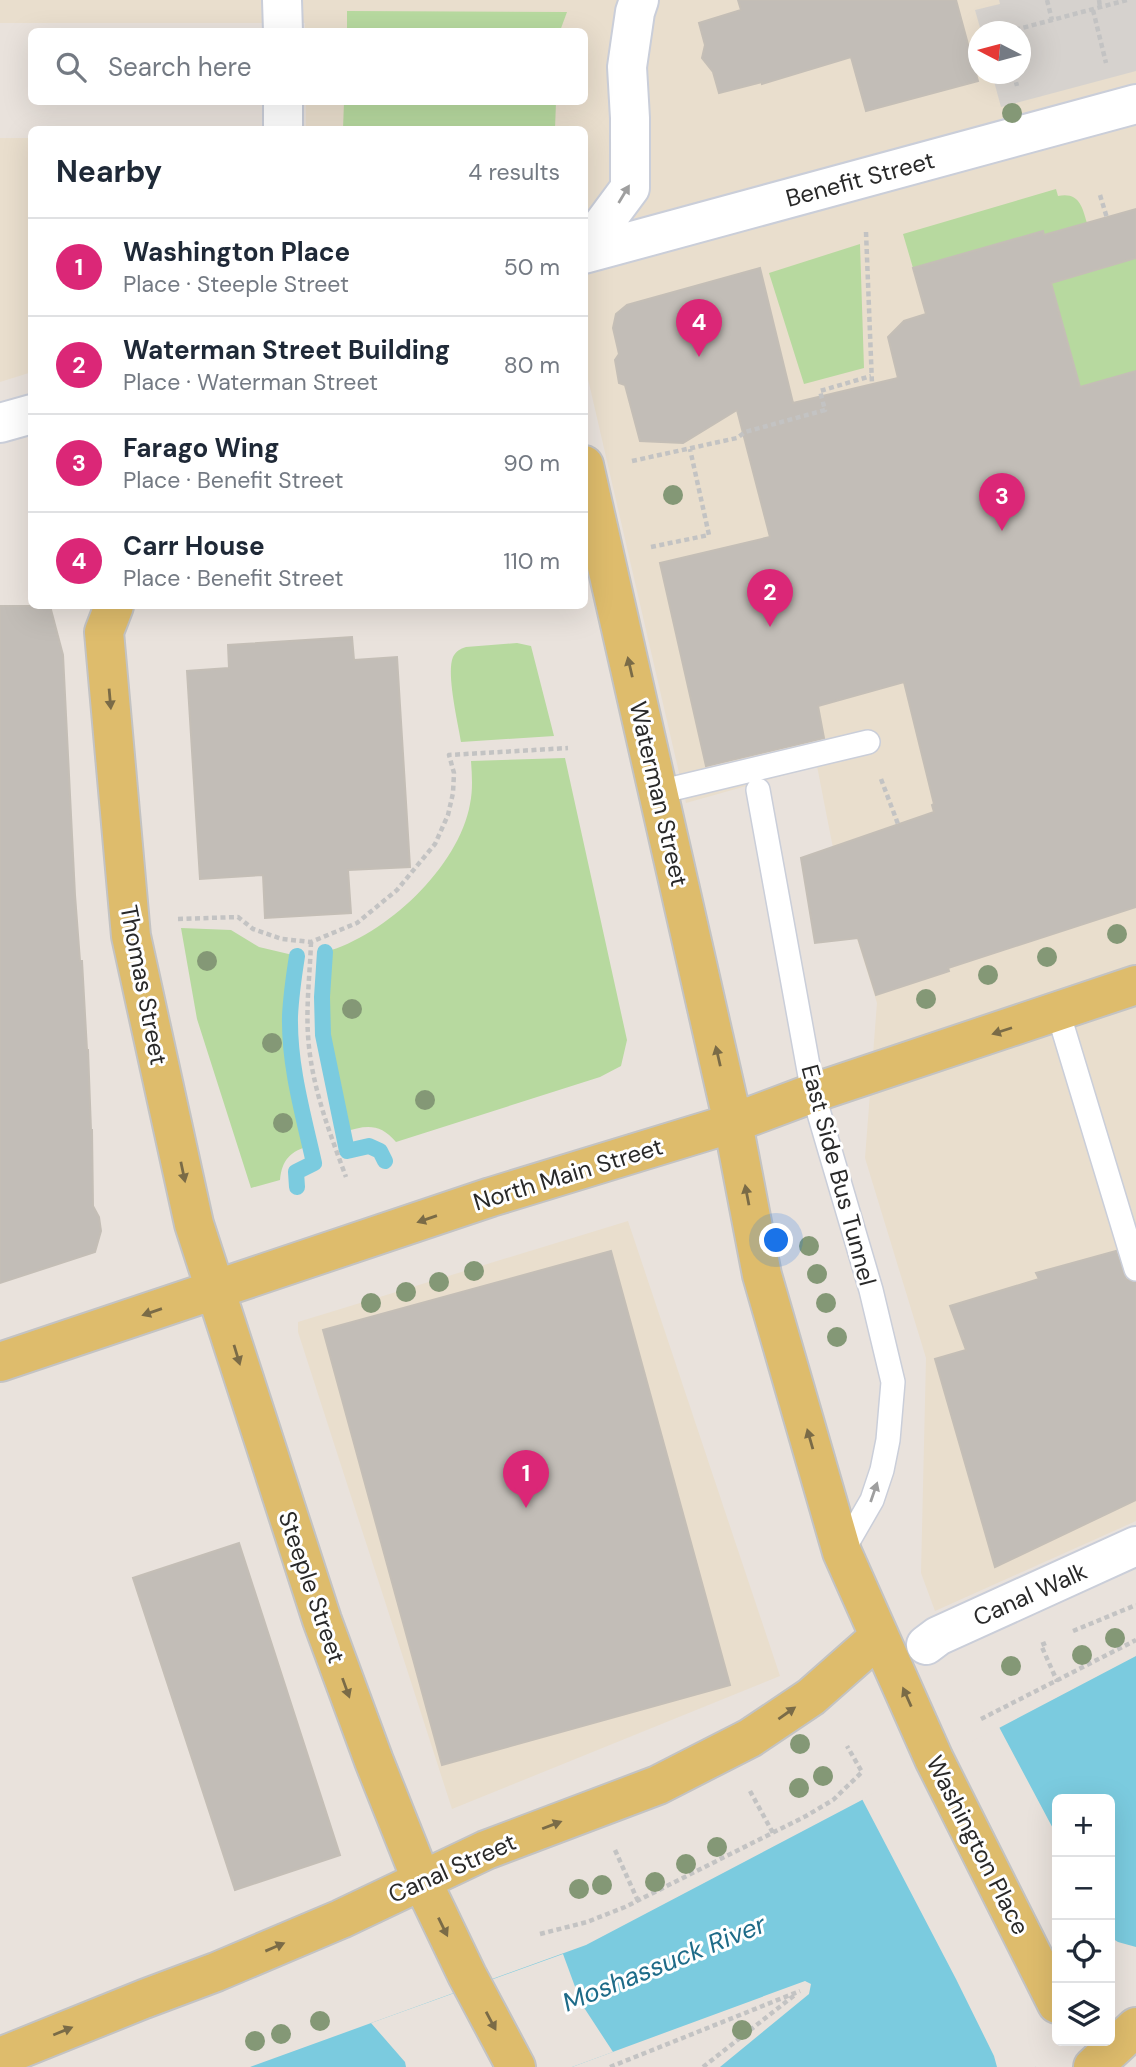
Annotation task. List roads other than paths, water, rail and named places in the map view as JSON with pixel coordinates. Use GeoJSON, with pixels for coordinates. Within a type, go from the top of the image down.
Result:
{"type":"FeatureCollection","features":[{"type":"Feature","properties":{"kind":"main road","name":"Waterman Street"},"geometry":{"type":"LineString","coordinates":[[588,482],[733,1123]]}},
{"type":"Feature","properties":{"kind":"main road","name":"Thomas Street"},"geometry":{"type":"LineString","coordinates":[[107,614],[131,936],[194,1224],[216,1290]]}},
{"type":"Feature","properties":{"kind":"main road","name":"North Main Street"},"geometry":{"type":"LineString","coordinates":[[0,1362],[491,1197],[733,1123],[1136,985]]}},
{"type":"Feature","properties":{"kind":"main road","name":"Washington Place"},"geometry":{"type":"LineString","coordinates":[[733,1123],[762,1275],[842,1552],[934,1759],[1052,1994]]}},
{"type":"Feature","properties":{"kind":"main road","name":"Steeple Street"},"geometry":{"type":"LineString","coordinates":[[216,1290],[322,1620],[369,1748],[421,1879],[467,1975],[516,2067]]}},
{"type":"Feature","properties":{"kind":"main road","name":"Canal Street"},"geometry":{"type":"LineString","coordinates":[[0,2057],[216,1972],[341,1919],[486,1850],[658,1785],[751,1738],[811,1697],[879,1637]]}},
{"type":"Feature","properties":{"kind":"main road"},"geometry":{"type":"LineString","coordinates":[[1080,2046],[1092,2067],[1136,2026]]}},
{"type":"Feature","properties":{"kind":"street"},"geometry":{"type":"LineString","coordinates":[[282,0],[282,28]]}},
{"type":"Feature","properties":{"kind":"street"},"geometry":{"type":"LineString","coordinates":[[588,246],[630,188],[627,67],[639,0]]}},
{"type":"Feature","properties":{"kind":"street","name":"Benefit Street"},"geometry":{"type":"LineString","coordinates":[[588,251],[1136,104]]}},
{"type":"Feature","properties":{"kind":"street"},"geometry":{"type":"LineString","coordinates":[[283,105],[283,126]]}},
{"type":"Feature","properties":{"kind":"street"},"geometry":{"type":"LineString","coordinates":[[0,423],[28,415]]}},
{"type":"Feature","properties":{"kind":"street","name":"Canal Walk"},"geometry":{"type":"LineString","coordinates":[[926,1645],[938,1636],[1136,1546]]}},
{"type":"Feature","properties":{"kind":"lane"},"geometry":{"type":"LineString","coordinates":[[659,792],[868,742]]}},
{"type":"Feature","properties":{"kind":"lane","name":"East Side Bus Tunnel"},"geometry":{"type":"LineString","coordinates":[[758,790],[813,1094],[871,1290],[893,1382],[888,1440],[882,1470],[872,1500],[842,1552]]}},
{"type":"Feature","properties":{"kind":"lane"},"geometry":{"type":"LineString","coordinates":[[1058,1012],[1136,1269]]}},
{"type":"Feature","properties":{"kind":"water","name":"Moshassuck River"},"geometry":{"type":"Polygon","coordinates":[[[1136,1656],[1136,2028],[1115,2036],[1115,1794],[1052,1794],[1053,2046],[1035,2067],[720,2067],[809,1994],[811,1984],[805,1981],[572,2067],[250,2067],[586,1945],[1136,1656]]]}},
{"type":"Feature","properties":{"kind":"waterway"},"geometry":{"type":"LineString","coordinates":[[325,952],[323,1035],[347,1151],[369,1146],[380,1151],[385,1161]]}},
{"type":"Feature","properties":{"kind":"waterway"},"geometry":{"type":"LineString","coordinates":[[297,956],[290,1035],[297,1090],[314,1163],[296,1172],[297,1187]]}},
{"type":"Feature","properties":{"kind":"place","name":"Carr House"},"geometry":{"type":"Point","coordinates":[699,357]}},
{"type":"Feature","properties":{"kind":"place","name":"Farago Wing"},"geometry":{"type":"Point","coordinates":[1002,531]}},
{"type":"Feature","properties":{"kind":"place","name":"Waterman Street Building"},"geometry":{"type":"Point","coordinates":[770,627]}},
{"type":"Feature","properties":{"kind":"place","name":"Washington Place"},"geometry":{"type":"Point","coordinates":[526,1508]}}]}
